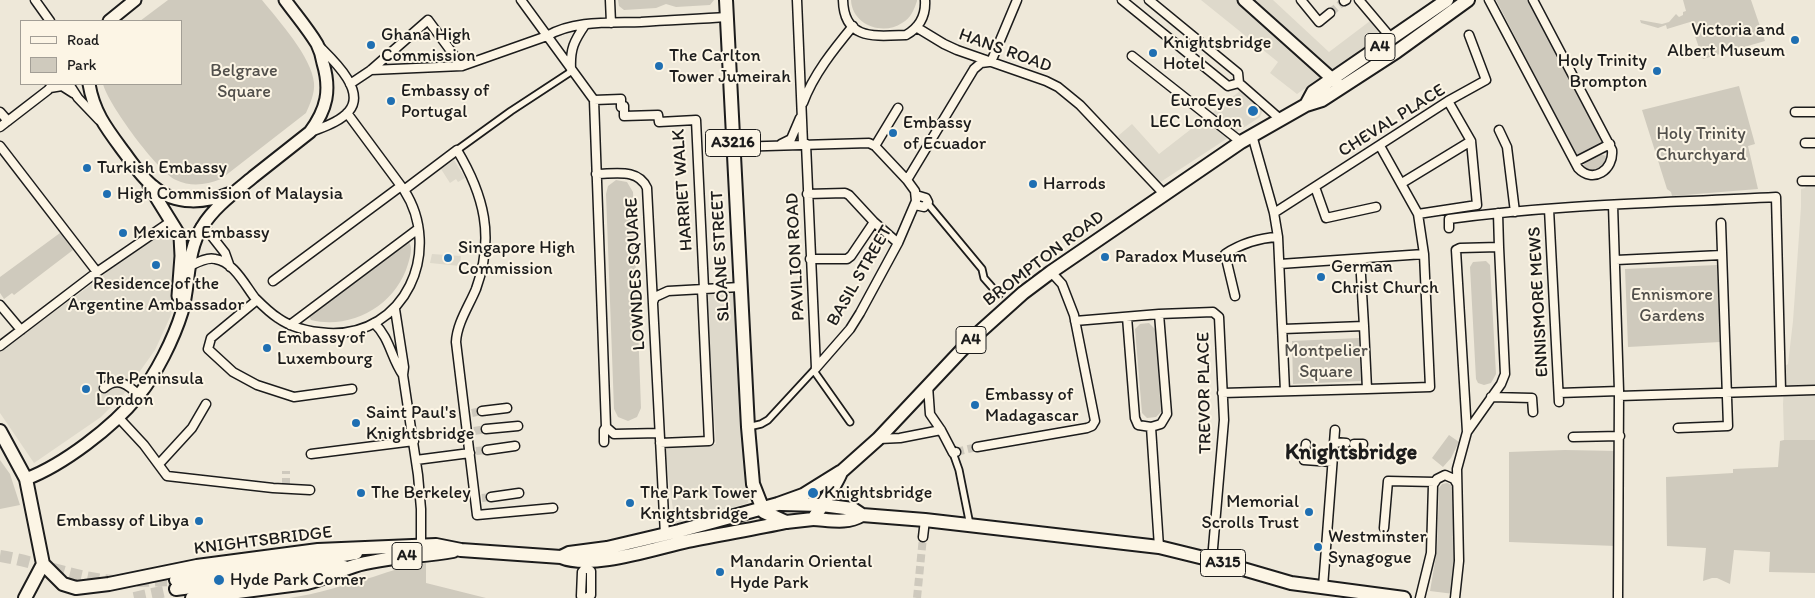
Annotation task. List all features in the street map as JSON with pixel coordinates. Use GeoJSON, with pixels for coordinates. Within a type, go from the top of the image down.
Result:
{"type":"FeatureCollection","features":[{"type":"Feature","properties":{"kind":"main road"},"geometry":{"type":"LineString","coordinates":[[110,20],[135,0]]}},
{"type":"Feature","properties":{"kind":"main road"},"geometry":{"type":"LineString","coordinates":[[26,479],[35,476],[98,435],[139,396],[164,355],[185,301],[195,241],[203,225],[241,187],[310,132],[318,122],[327,95],[328,80],[318,45],[285,0]]}},
{"type":"Feature","properties":{"kind":"main road","name":"SLOANE STREET"},"geometry":{"type":"LineString","coordinates":[[726,0],[748,427],[753,484],[762,508]]}},
{"type":"Feature","properties":{"kind":"main road"},"geometry":{"type":"LineString","coordinates":[[1244,0],[1336,83]]}},
{"type":"Feature","properties":{"kind":"main road","name":"BROMPTON ROAD"},"geometry":{"type":"LineString","coordinates":[[1336,83],[1392,38],[1446,4],[1468,0]]}},
{"type":"Feature","properties":{"kind":"main road","name":"BROMPTON ROAD"},"geometry":{"type":"LineString","coordinates":[[822,505],[840,477],[841,472],[878,439],[988,323],[1050,272],[1241,142],[1306,104],[1313,92],[1336,83],[1396,52],[1446,4]]}},
{"type":"Feature","properties":{"kind":"main road"},"geometry":{"type":"LineString","coordinates":[[89,85],[95,108],[102,123],[146,180],[179,234],[182,256],[173,333]]}},
{"type":"Feature","properties":{"kind":"main road"},"geometry":{"type":"LineString","coordinates":[[146,180],[161,193],[183,200],[210,200],[230,194],[241,187]]}},
{"type":"Feature","properties":{"kind":"main road"},"geometry":{"type":"LineString","coordinates":[[0,431],[26,479],[44,564],[24,598]]}},
{"type":"Feature","properties":{"kind":"main road"},"geometry":{"type":"LineString","coordinates":[[0,445],[12,452]]}},
{"type":"Feature","properties":{"kind":"main road","name":"KNIGHTSBRIDGE"},"geometry":{"type":"LineString","coordinates":[[561,557],[569,553],[607,548],[664,535],[778,504],[803,495],[841,472]]}},
{"type":"Feature","properties":{"kind":"main road","name":"KNIGHTSBRIDGE"},"geometry":{"type":"LineString","coordinates":[[778,504],[822,505],[853,510],[862,515],[925,520],[1159,547],[1212,560],[1275,579],[1404,598]]}},
{"type":"Feature","properties":{"kind":"main road","name":"A4"},"geometry":{"type":"LineString","coordinates":[[813,519],[822,505]]}},
{"type":"Feature","properties":{"kind":"main road"},"geometry":{"type":"LineString","coordinates":[[762,508],[767,514],[786,522]]}},
{"type":"Feature","properties":{"kind":"main road"},"geometry":{"type":"LineString","coordinates":[[749,529],[760,515],[762,508]]}},
{"type":"Feature","properties":{"kind":"main road","name":"KNIGHTSBRIDGE"},"geometry":{"type":"LineString","coordinates":[[44,564],[63,584],[78,588],[94,587],[197,566],[318,550],[421,545],[436,545],[461,550],[561,557],[587,564],[786,522],[813,519],[847,521],[854,520],[862,515]]}},
{"type":"Feature","properties":{"kind":"main road","name":"A4"},"geometry":{"type":"LineString","coordinates":[[354,566],[176,585],[394,547]]}},
{"type":"Feature","properties":{"kind":"main road","name":"KNIGHTSBRIDGE"},"geometry":{"type":"LineString","coordinates":[[192,598],[307,583],[354,566],[400,557],[461,550]]}},
{"type":"Feature","properties":{"kind":"street"},"geometry":{"type":"LineString","coordinates":[[35,0],[49,20]]}},
{"type":"Feature","properties":{"kind":"street"},"geometry":{"type":"LineString","coordinates":[[521,0],[594,100],[596,174]]}},
{"type":"Feature","properties":{"kind":"street"},"geometry":{"type":"LineString","coordinates":[[610,0],[611,23]]}},
{"type":"Feature","properties":{"kind":"street","name":"PAVILION ROAD"},"geometry":{"type":"LineString","coordinates":[[797,0],[815,370]]}},
{"type":"Feature","properties":{"kind":"street"},"geometry":{"type":"LineString","coordinates":[[842,0],[843,9],[853,26],[870,36],[906,34],[923,19],[926,0]]}},
{"type":"Feature","properties":{"kind":"street"},"geometry":{"type":"LineString","coordinates":[[907,180],[974,69],[982,63],[990,62],[1017,0]]}},
{"type":"Feature","properties":{"kind":"street"},"geometry":{"type":"LineString","coordinates":[[1122,0],[1228,86],[1239,83]]}},
{"type":"Feature","properties":{"kind":"street"},"geometry":{"type":"LineString","coordinates":[[1149,0],[1238,73],[1239,83],[1280,119]]}},
{"type":"Feature","properties":{"kind":"street"},"geometry":{"type":"LineString","coordinates":[[1301,0],[1319,22],[1330,13]]}},
{"type":"Feature","properties":{"kind":"street"},"geometry":{"type":"LineString","coordinates":[[1359,0],[1392,38]]}},
{"type":"Feature","properties":{"kind":"street"},"geometry":{"type":"LineString","coordinates":[[1489,0],[1575,162],[1582,172],[1586,174],[1592,176],[1603,173],[1612,162],[1610,144],[1534,0]]}},
{"type":"Feature","properties":{"kind":"street"},"geometry":{"type":"LineString","coordinates":[[371,70],[462,66],[547,36],[558,30],[588,25],[727,17]]}},
{"type":"Feature","properties":{"kind":"street"},"geometry":{"type":"LineString","coordinates":[[350,84],[371,70],[428,20],[462,66]]}},
{"type":"Feature","properties":{"kind":"street"},"geometry":{"type":"LineString","coordinates":[[571,70],[574,43],[588,25]]}},
{"type":"Feature","properties":{"kind":"street"},"geometry":{"type":"LineString","coordinates":[[780,145],[791,139],[811,86],[853,26]]}},
{"type":"Feature","properties":{"kind":"street","name":"HANS ROAD"},"geometry":{"type":"LineString","coordinates":[[916,27],[944,44],[1058,87],[1080,105],[1164,194]]}},
{"type":"Feature","properties":{"kind":"street","name":"CHEVAL PLACE"},"geometry":{"type":"LineString","coordinates":[[1274,213],[1448,102],[1486,80],[1469,35]]}},
{"type":"Feature","properties":{"kind":"street"},"geometry":{"type":"LineString","coordinates":[[310,132],[333,122],[347,113],[353,101],[350,84],[338,66],[318,45]]}},
{"type":"Feature","properties":{"kind":"street"},"geometry":{"type":"LineString","coordinates":[[1132,56],[1241,142]]}},
{"type":"Feature","properties":{"kind":"street"},"geometry":{"type":"LineString","coordinates":[[273,281],[571,70]]}},
{"type":"Feature","properties":{"kind":"street"},"geometry":{"type":"LineString","coordinates":[[70,85],[75,94],[102,123]]}},
{"type":"Feature","properties":{"kind":"street"},"geometry":{"type":"LineString","coordinates":[[0,127],[51,87],[62,86],[75,94]]}},
{"type":"Feature","properties":{"kind":"street","name":"HARRIET WALK"},"geometry":{"type":"LineString","coordinates":[[594,100],[621,100],[621,106],[624,106],[624,116],[658,115],[659,122],[696,120],[709,441],[660,444]]}},
{"type":"Feature","properties":{"kind":"street"},"geometry":{"type":"LineString","coordinates":[[1418,214],[1477,205],[1471,141],[1448,102]]}},
{"type":"Feature","properties":{"kind":"street"},"geometry":{"type":"LineString","coordinates":[[875,146],[898,108]]}},
{"type":"Feature","properties":{"kind":"street"},"geometry":{"type":"LineString","coordinates":[[0,112],[8,121]]}},
{"type":"Feature","properties":{"kind":"street"},"geometry":{"type":"LineString","coordinates":[[1795,112],[1815,112]]}},
{"type":"Feature","properties":{"kind":"street"},"geometry":{"type":"LineString","coordinates":[[190,266],[206,259],[224,262],[257,300],[278,319],[290,325],[311,331],[331,333],[352,332],[387,316],[411,285],[417,271],[419,258],[418,229],[415,213],[410,199],[347,113]]}},
{"type":"Feature","properties":{"kind":"street"},"geometry":{"type":"LineString","coordinates":[[1499,130],[1507,146],[1515,212]]}},
{"type":"Feature","properties":{"kind":"street"},"geometry":{"type":"LineString","coordinates":[[1252,135],[1274,213],[1278,236],[1285,391]]}},
{"type":"Feature","properties":{"kind":"street"},"geometry":{"type":"LineString","coordinates":[[1402,183],[1471,141]]}},
{"type":"Feature","properties":{"kind":"street"},"geometry":{"type":"LineString","coordinates":[[733,147],[869,143],[875,146],[907,180],[916,193],[928,200],[928,204],[982,269],[984,278],[999,295]]}},
{"type":"Feature","properties":{"kind":"street"},"geometry":{"type":"LineString","coordinates":[[1804,143],[1815,143]]}},
{"type":"Feature","properties":{"kind":"street"},"geometry":{"type":"LineString","coordinates":[[1575,162],[1610,144]]}},
{"type":"Feature","properties":{"kind":"street"},"geometry":{"type":"LineString","coordinates":[[0,146],[97,272]]}},
{"type":"Feature","properties":{"kind":"street"},"geometry":{"type":"LineString","coordinates":[[1222,393],[1430,387],[1424,254],[1418,214],[1380,146]]}},
{"type":"Feature","properties":{"kind":"street"},"geometry":{"type":"LineString","coordinates":[[457,150],[475,182],[485,222],[484,251],[478,280],[456,334],[469,413],[472,452],[479,498],[477,515],[554,508]]}},
{"type":"Feature","properties":{"kind":"street","name":"LOWNDES SQUARE"},"geometry":{"type":"LineString","coordinates":[[604,440],[604,430],[606,427],[596,174],[631,174],[636,176],[647,188],[664,535]]}},
{"type":"Feature","properties":{"kind":"street"},"geometry":{"type":"LineString","coordinates":[[1802,181],[1815,181]]}},
{"type":"Feature","properties":{"kind":"street"},"geometry":{"type":"LineString","coordinates":[[1315,187],[1326,218],[1376,208]]}},
{"type":"Feature","properties":{"kind":"street"},"geometry":{"type":"LineString","coordinates":[[807,194],[845,193],[849,195],[874,222],[898,243]]}},
{"type":"Feature","properties":{"kind":"street","name":"BASIL STREET"},"geometry":{"type":"LineString","coordinates":[[748,427],[768,420],[850,329],[898,243],[915,205],[916,193]]}},
{"type":"Feature","properties":{"kind":"street"},"geometry":{"type":"LineString","coordinates":[[1449,228],[1449,219],[1498,213],[1776,197],[1780,391]]}},
{"type":"Feature","properties":{"kind":"street"},"geometry":{"type":"LineString","coordinates":[[915,205],[924,207],[928,204]]}},
{"type":"Feature","properties":{"kind":"street"},"geometry":{"type":"LineString","coordinates":[[1613,205],[1620,436],[1618,598]]}},
{"type":"Feature","properties":{"kind":"street","name":"ENNISMORE MEWS"},"geometry":{"type":"LineString","coordinates":[[1549,209],[1559,402]]}},
{"type":"Feature","properties":{"kind":"street"},"geometry":{"type":"LineString","coordinates":[[1455,598],[1459,561],[1457,470],[1468,432],[1490,397],[1501,384],[1505,374],[1498,213]]}},
{"type":"Feature","properties":{"kind":"street"},"geometry":{"type":"LineString","coordinates":[[0,346],[97,272],[170,222]]}},
{"type":"Feature","properties":{"kind":"street"},"geometry":{"type":"LineString","coordinates":[[810,259],[847,259],[874,222]]}},
{"type":"Feature","properties":{"kind":"street"},"geometry":{"type":"LineString","coordinates":[[1678,428],[1728,426],[1721,223]]}},
{"type":"Feature","properties":{"kind":"street"},"geometry":{"type":"LineString","coordinates":[[203,225],[224,254],[230,267]]}},
{"type":"Feature","properties":{"kind":"street"},"geometry":{"type":"LineString","coordinates":[[290,325],[418,229]]}},
{"type":"Feature","properties":{"kind":"street"},"geometry":{"type":"LineString","coordinates":[[1235,296],[1225,254],[1253,240],[1278,236]]}},
{"type":"Feature","properties":{"kind":"street"},"geometry":{"type":"LineString","coordinates":[[1468,432],[1456,250],[1460,248],[1499,247]]}},
{"type":"Feature","properties":{"kind":"street"},"geometry":{"type":"LineString","coordinates":[[1280,264],[1424,254]]}},
{"type":"Feature","properties":{"kind":"street"},"geometry":{"type":"LineString","coordinates":[[1616,260],[1722,255]]}},
{"type":"Feature","properties":{"kind":"street"},"geometry":{"type":"LineString","coordinates":[[1360,259],[1367,389]]}},
{"type":"Feature","properties":{"kind":"street"},"geometry":{"type":"LineString","coordinates":[[977,447],[1092,426],[1095,421],[1075,321],[1062,284],[1050,272]]}},
{"type":"Feature","properties":{"kind":"street"},"geometry":{"type":"LineString","coordinates":[[652,283],[658,288],[668,291],[740,287]]}},
{"type":"Feature","properties":{"kind":"street"},"geometry":{"type":"LineString","coordinates":[[653,302],[655,297],[668,291]]}},
{"type":"Feature","properties":{"kind":"street"},"geometry":{"type":"LineString","coordinates":[[257,300],[211,338],[208,349],[233,372],[257,385],[294,397],[352,389]]}},
{"type":"Feature","properties":{"kind":"street"},"geometry":{"type":"LineString","coordinates":[[0,304],[21,330]]}},
{"type":"Feature","properties":{"kind":"street"},"geometry":{"type":"LineString","coordinates":[[394,309],[414,441],[421,509],[421,545]]}},
{"type":"Feature","properties":{"kind":"street","name":"TREVOR PLACE"},"geometry":{"type":"LineString","coordinates":[[1159,314],[1213,312],[1218,317],[1224,420],[1212,560]]}},
{"type":"Feature","properties":{"kind":"street"},"geometry":{"type":"LineString","coordinates":[[1075,321],[1159,314],[1167,414],[1161,424],[1151,427],[1138,425],[1135,418],[1127,317]]}},
{"type":"Feature","properties":{"kind":"street"},"geometry":{"type":"LineString","coordinates":[[374,323],[382,331],[397,367],[403,374]]}},
{"type":"Feature","properties":{"kind":"street"},"geometry":{"type":"LineString","coordinates":[[1283,329],[1364,326]]}},
{"type":"Feature","properties":{"kind":"street"},"geometry":{"type":"LineString","coordinates":[[815,370],[850,422]]}},
{"type":"Feature","properties":{"kind":"street"},"geometry":{"type":"LineString","coordinates":[[104,388],[111,382],[122,383],[130,387],[139,396]]}},
{"type":"Feature","properties":{"kind":"street"},"geometry":{"type":"LineString","coordinates":[[928,386],[930,414],[954,453],[970,525]]}},
{"type":"Feature","properties":{"kind":"street"},"geometry":{"type":"LineString","coordinates":[[1619,394],[1815,390]]}},
{"type":"Feature","properties":{"kind":"street","name":"ENNISMORE MEWS"},"geometry":{"type":"LineString","coordinates":[[1559,393],[1619,394]]}},
{"type":"Feature","properties":{"kind":"street"},"geometry":{"type":"LineString","coordinates":[[1490,397],[1532,398],[1533,412]]}},
{"type":"Feature","properties":{"kind":"street"},"geometry":{"type":"LineString","coordinates":[[157,462],[192,428],[206,404]]}},
{"type":"Feature","properties":{"kind":"street"},"geometry":{"type":"LineString","coordinates":[[482,411],[506,408]]}},
{"type":"Feature","properties":{"kind":"street"},"geometry":{"type":"LineString","coordinates":[[118,417],[167,476],[310,490]]}},
{"type":"Feature","properties":{"kind":"street"},"geometry":{"type":"LineString","coordinates":[[486,429],[518,426]]}},
{"type":"Feature","properties":{"kind":"street"},"geometry":{"type":"LineString","coordinates":[[606,427],[614,434],[659,433]]}},
{"type":"Feature","properties":{"kind":"street"},"geometry":{"type":"LineString","coordinates":[[1151,427],[1159,547]]}},
{"type":"Feature","properties":{"kind":"street"},"geometry":{"type":"LineString","coordinates":[[878,439],[900,438],[941,430]]}},
{"type":"Feature","properties":{"kind":"street"},"geometry":{"type":"LineString","coordinates":[[1323,587],[1335,430]]}},
{"type":"Feature","properties":{"kind":"street"},"geometry":{"type":"LineString","coordinates":[[1573,437],[1620,436]]}},
{"type":"Feature","properties":{"kind":"street"},"geometry":{"type":"LineString","coordinates":[[311,454],[414,441]]}},
{"type":"Feature","properties":{"kind":"street"},"geometry":{"type":"LineString","coordinates":[[1334,442],[1354,444]]}},
{"type":"Feature","properties":{"kind":"street"},"geometry":{"type":"LineString","coordinates":[[1306,444],[1304,460],[1332,462]]}},
{"type":"Feature","properties":{"kind":"street"},"geometry":{"type":"LineString","coordinates":[[487,450],[515,446]]}},
{"type":"Feature","properties":{"kind":"street"},"geometry":{"type":"LineString","coordinates":[[416,460],[472,452]]}},
{"type":"Feature","properties":{"kind":"street"},"geometry":{"type":"LineString","coordinates":[[1384,528],[1388,481],[1435,482],[1445,475],[1450,476],[1457,484]]}},
{"type":"Feature","properties":{"kind":"street"},"geometry":{"type":"LineString","coordinates":[[1420,598],[1431,553],[1433,489],[1435,482]]}},
{"type":"Feature","properties":{"kind":"street"},"geometry":{"type":"LineString","coordinates":[[491,497],[519,494]]}},
{"type":"Feature","properties":{"kind":"street"},"geometry":{"type":"LineString","coordinates":[[923,537],[925,520]]}},
{"type":"Feature","properties":{"kind":"shaded area"},"geometry":{"type":"Polygon","coordinates":[[[1201,0],[1273,0],[1329,52],[1370,21],[1381,36],[1297,94],[1270,73],[1278,62],[1201,0]]]}},
{"type":"Feature","properties":{"kind":"shaded area"},"geometry":{"type":"Polygon","coordinates":[[[1240,91],[1263,110],[1260,117],[1159,183],[1118,136],[1132,124],[1159,154],[1240,91]]]}},
{"type":"Feature","properties":{"kind":"shaded area"},"geometry":{"type":"Polygon","coordinates":[[[454,160],[465,178],[458,182],[456,179],[450,183],[441,169],[454,160]]]}},
{"type":"Feature","properties":{"kind":"shaded area"},"geometry":{"type":"Polygon","coordinates":[[[1815,185],[1815,440],[1784,440],[1785,366],[1788,364],[1793,321],[1801,189],[1806,186],[1815,185]]]}},
{"type":"Feature","properties":{"kind":"shaded area"},"geometry":{"type":"Polygon","coordinates":[[[162,224],[181,249],[179,277],[171,315],[155,350],[123,395],[101,417],[34,463],[0,413],[0,351],[99,279],[149,232],[162,224]]]}},
{"type":"Feature","properties":{"kind":"shaded area","name":"Singapore High Commission"},"geometry":{"type":"Polygon","coordinates":[[[432,254],[461,256],[460,266],[430,263],[432,254]]]}},
{"type":"Feature","properties":{"kind":"shaded area"},"geometry":{"type":"Polygon","coordinates":[[[734,293],[750,487],[748,503],[675,524],[664,446],[716,444],[706,295],[734,293]]]}},
{"type":"Feature","properties":{"kind":"green space","name":"Belgrave Square"},"geometry":{"type":"Polygon","coordinates":[[[168,0],[262,0],[293,39],[312,73],[314,91],[306,113],[221,179],[210,183],[198,184],[187,184],[176,180],[157,164],[134,136],[114,106],[103,85],[182,85],[182,20],[141,20],[168,0]]]}},
{"type":"Feature","properties":{"kind":"green space"},"geometry":{"type":"Polygon","coordinates":[[[618,0],[714,0],[710,5],[676,7],[666,4],[656,8],[624,10],[619,6],[618,0]]]}},
{"type":"Feature","properties":{"kind":"green space"},"geometry":{"type":"Polygon","coordinates":[[[851,0],[917,1],[908,19],[894,27],[878,28],[863,22],[857,16],[851,0]]]}},
{"type":"Feature","properties":{"kind":"green space"},"geometry":{"type":"Polygon","coordinates":[[[1496,0],[1528,0],[1603,139],[1602,144],[1580,155],[1575,153],[1496,0]]]}},
{"type":"Feature","properties":{"kind":"green space"},"geometry":{"type":"Polygon","coordinates":[[[1683,0],[1751,0],[1765,41],[1703,59],[1690,22],[1667,29],[1666,25],[1658,28],[1641,23],[1640,20],[1662,24],[1669,22],[1676,14],[1679,17],[1683,15],[1683,12],[1686,11],[1683,0]]]}},
{"type":"Feature","properties":{"kind":"green space","name":"Holy Trinity Churchyard"},"geometry":{"type":"Polygon","coordinates":[[[1739,86],[1755,144],[1748,146],[1758,189],[1672,196],[1671,192],[1667,189],[1642,110],[1739,86]]]}},
{"type":"Feature","properties":{"kind":"green space"},"geometry":{"type":"Polygon","coordinates":[[[1600,154],[1606,156],[1605,165],[1595,171],[1585,169],[1584,164],[1589,159],[1600,154]]]}},
{"type":"Feature","properties":{"kind":"green space"},"geometry":{"type":"Polygon","coordinates":[[[616,180],[627,182],[633,192],[641,408],[637,417],[628,421],[618,417],[614,409],[606,194],[608,186],[616,180]]]}},
{"type":"Feature","properties":{"kind":"green space"},"geometry":{"type":"Polygon","coordinates":[[[60,233],[73,250],[14,295],[12,293],[4,299],[0,293],[0,277],[60,233]]]}},
{"type":"Feature","properties":{"kind":"green space"},"geometry":{"type":"Polygon","coordinates":[[[409,242],[411,247],[410,256],[402,279],[383,302],[370,311],[342,321],[326,322],[311,320],[309,316],[409,242]]]}},
{"type":"Feature","properties":{"kind":"green space"},"geometry":{"type":"Polygon","coordinates":[[[1486,261],[1490,265],[1496,374],[1491,383],[1484,385],[1478,383],[1476,379],[1470,267],[1473,262],[1486,261]]]}},
{"type":"Feature","properties":{"kind":"green space","name":"Ennismore Gardens"},"geometry":{"type":"Polygon","coordinates":[[[1717,265],[1720,342],[1628,347],[1625,269],[1717,265]]]}},
{"type":"Feature","properties":{"kind":"green space"},"geometry":{"type":"Polygon","coordinates":[[[1149,323],[1155,329],[1161,412],[1156,417],[1147,418],[1142,413],[1135,329],[1140,324],[1149,323]]]}},
{"type":"Feature","properties":{"kind":"green space","name":"Montpelier Square"},"geometry":{"type":"Polygon","coordinates":[[[1359,338],[1361,381],[1293,384],[1292,341],[1359,338]]]}},
{"type":"Feature","properties":{"kind":"green space"},"geometry":{"type":"Polygon","coordinates":[[[1449,435],[1459,442],[1451,458],[1443,467],[1432,458],[1449,435]]]}},
{"type":"Feature","properties":{"kind":"green space"},"geometry":{"type":"Polygon","coordinates":[[[1815,440],[1815,573],[1769,572],[1770,552],[1734,550],[1730,584],[1717,578],[1703,581],[1706,548],[1667,546],[1666,477],[1733,473],[1733,469],[1778,467],[1780,441],[1815,440]]]}},
{"type":"Feature","properties":{"kind":"green space"},"geometry":{"type":"Polygon","coordinates":[[[1617,451],[1616,546],[1509,542],[1509,452],[1617,451]]]}},
{"type":"Feature","properties":{"kind":"green space"},"geometry":{"type":"Polygon","coordinates":[[[0,460],[10,474],[20,505],[0,509],[0,460]]]}},
{"type":"Feature","properties":{"kind":"green space"},"geometry":{"type":"Polygon","coordinates":[[[1447,483],[1451,485],[1454,491],[1454,594],[1430,591],[1437,550],[1439,488],[1442,484],[1447,483]]]}},
{"type":"Feature","properties":{"kind":"green space"},"geometry":{"type":"Polygon","coordinates":[[[426,563],[426,583],[486,598],[289,598],[320,592],[400,568],[426,563]]]}},
{"type":"Feature","properties":{"kind":"tunnel"},"geometry":{"type":"LineString","coordinates":[[1330,13],[1344,1]]}},
{"type":"Feature","properties":{"kind":"tunnel"},"geometry":{"type":"LineString","coordinates":[[472,413],[482,411]]}},
{"type":"Feature","properties":{"kind":"tunnel"},"geometry":{"type":"LineString","coordinates":[[474,431],[486,429]]}},
{"type":"Feature","properties":{"kind":"tunnel"},"geometry":{"type":"LineString","coordinates":[[956,452],[977,447]]}},
{"type":"Feature","properties":{"kind":"tunnel"},"geometry":{"type":"LineString","coordinates":[[476,451],[487,450]]}},
{"type":"Feature","properties":{"kind":"tunnel"},"geometry":{"type":"LineString","coordinates":[[286,471],[286,486]]}},
{"type":"Feature","properties":{"kind":"tunnel"},"geometry":{"type":"LineString","coordinates":[[482,498],[491,497]]}},
{"type":"Feature","properties":{"kind":"tunnel"},"geometry":{"type":"LineString","coordinates":[[917,598],[923,537]]}},
{"type":"Feature","properties":{"kind":"tunnel"},"geometry":{"type":"LineString","coordinates":[[0,556],[71,574],[115,581]]}},
{"type":"Feature","properties":{"kind":"tunnel"},"geometry":{"type":"LineString","coordinates":[[137,581],[176,580]]}},
{"type":"Feature","properties":{"kind":"tunnel"},"geometry":{"type":"LineString","coordinates":[[134,598],[176,589]]}},
{"type":"Feature","properties":{"kind":"place","name":"Victoria and Albert Museum"},"geometry":{"type":"Point","coordinates":[1795,40]}},
{"type":"Feature","properties":{"kind":"place","name":"Ghana High Commission"},"geometry":{"type":"Point","coordinates":[371,45]}},
{"type":"Feature","properties":{"kind":"place","name":"Knightsbridge Hotel"},"geometry":{"type":"Point","coordinates":[1153,53]}},
{"type":"Feature","properties":{"kind":"place","name":"The Carlton Tower Jumeirah"},"geometry":{"type":"Point","coordinates":[659,66]}},
{"type":"Feature","properties":{"kind":"place","name":"Holy Trinity Brompton"},"geometry":{"type":"Point","coordinates":[1657,71]}},
{"type":"Feature","properties":{"kind":"place","name":"Embassy of Portugal"},"geometry":{"type":"Point","coordinates":[391,101]}},
{"type":"Feature","properties":{"kind":"place","name":"EuroEyes LEC London"},"geometry":{"type":"Point","coordinates":[1253,111]}},
{"type":"Feature","properties":{"kind":"place","name":"Embassy of Ecuador"},"geometry":{"type":"Point","coordinates":[893,133]}},
{"type":"Feature","properties":{"kind":"place","name":"Turkish Embassy"},"geometry":{"type":"Point","coordinates":[87,168]}},
{"type":"Feature","properties":{"kind":"place","name":"Harrods"},"geometry":{"type":"Point","coordinates":[1033,184]}},
{"type":"Feature","properties":{"kind":"place","name":"High Commission of Malaysia"},"geometry":{"type":"Point","coordinates":[107,194]}},
{"type":"Feature","properties":{"kind":"place","name":"Mexican Embassy"},"geometry":{"type":"Point","coordinates":[123,233]}},
{"type":"Feature","properties":{"kind":"place","name":"Paradox Museum"},"geometry":{"type":"Point","coordinates":[1105,257]}},
{"type":"Feature","properties":{"kind":"place","name":"Singapore High Commission"},"geometry":{"type":"Point","coordinates":[448,258]}},
{"type":"Feature","properties":{"kind":"place","name":"Residence of the Argentine Ambassador"},"geometry":{"type":"Point","coordinates":[156,265]}},
{"type":"Feature","properties":{"kind":"place","name":"German Christ Church"},"geometry":{"type":"Point","coordinates":[1321,277]}},
{"type":"Feature","properties":{"kind":"place","name":"Embassy of Luxembourg"},"geometry":{"type":"Point","coordinates":[267,348]}},
{"type":"Feature","properties":{"kind":"place","name":"The Peninsula London"},"geometry":{"type":"Point","coordinates":[86,389]}},
{"type":"Feature","properties":{"kind":"place","name":"Embassy of Madagascar"},"geometry":{"type":"Point","coordinates":[975,405]}},
{"type":"Feature","properties":{"kind":"place","name":"Saint Paul's Knightsbridge"},"geometry":{"type":"Point","coordinates":[356,423]}},
{"type":"Feature","properties":{"kind":"place","name":"The Berkeley"},"geometry":{"type":"Point","coordinates":[361,493]}},
{"type":"Feature","properties":{"kind":"place","name":"Knightsbridge"},"geometry":{"type":"Point","coordinates":[813,493]}},
{"type":"Feature","properties":{"kind":"place","name":"The Park Tower Knightsbridge"},"geometry":{"type":"Point","coordinates":[630,503]}},
{"type":"Feature","properties":{"kind":"place","name":"Memorial Scrolls Trust"},"geometry":{"type":"Point","coordinates":[1309,512]}},
{"type":"Feature","properties":{"kind":"place","name":"Embassy of Libya"},"geometry":{"type":"Point","coordinates":[199,521]}},
{"type":"Feature","properties":{"kind":"place","name":"Westminster Synagogue"},"geometry":{"type":"Point","coordinates":[1318,547]}},
{"type":"Feature","properties":{"kind":"place","name":"Mandarin Oriental Hyde Park"},"geometry":{"type":"Point","coordinates":[720,572]}},
{"type":"Feature","properties":{"kind":"place","name":"Hyde Park Corner"},"geometry":{"type":"Point","coordinates":[219,580]}},
{"type":"Feature","properties":{"kind":"district","name":"Knightsbridge"},"geometry":{"type":"Point","coordinates":[1351,453]}}]}
